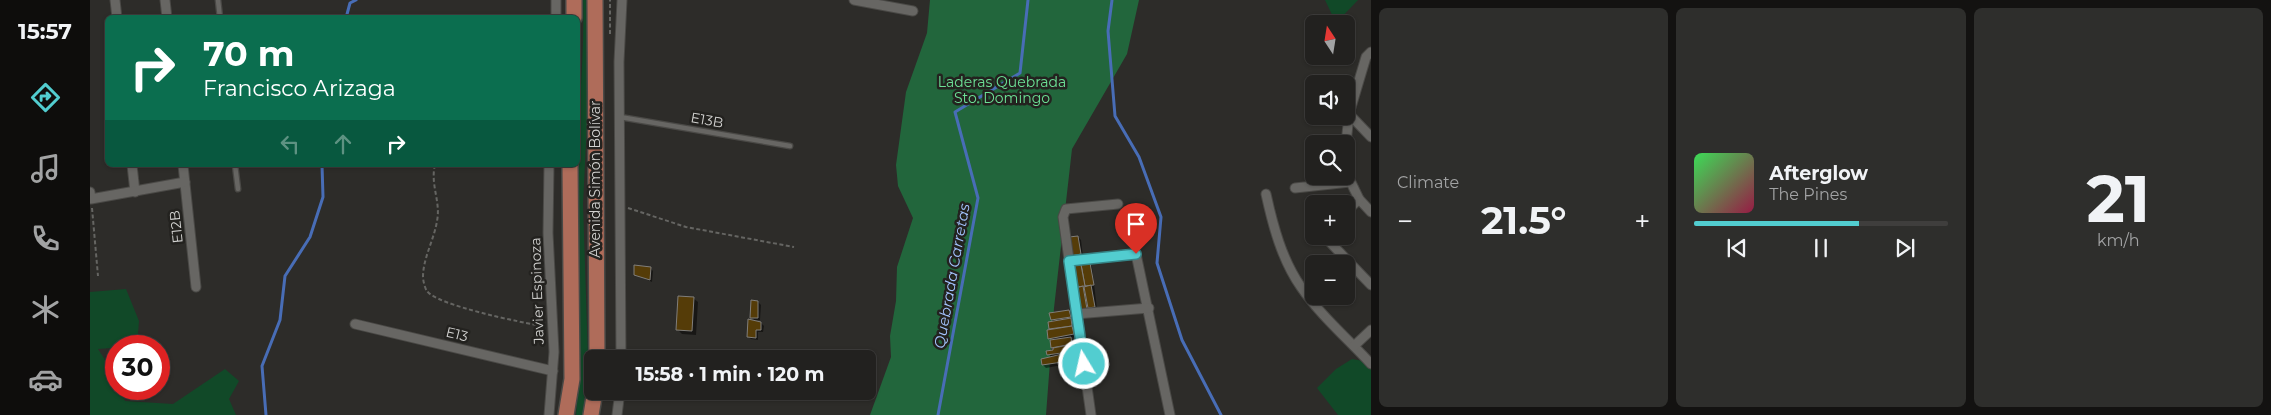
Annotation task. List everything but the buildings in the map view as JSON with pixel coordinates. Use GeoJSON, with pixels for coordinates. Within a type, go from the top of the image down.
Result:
{"type":"FeatureCollection","features":[{"type":"Feature","properties":{"kind":"highway"},"geometry":{"type":"LineString","coordinates":[[574,0],[574,15]]}},
{"type":"Feature","properties":{"kind":"highway","name":"Avenida Simón Bolívar"},"geometry":{"type":"LineString","coordinates":[[596,0],[597,350]]}},
{"type":"Feature","properties":{"kind":"highway","name":"Avenida Simón Bolívar"},"geometry":{"type":"LineString","coordinates":[[566,415],[572,379],[570,167]]}},
{"type":"Feature","properties":{"kind":"highway"},"geometry":{"type":"LineString","coordinates":[[591,415],[594,400]]}},
{"type":"Feature","properties":{"kind":"street"},"geometry":{"type":"LineString","coordinates":[[115,0],[117,15]]}},
{"type":"Feature","properties":{"kind":"street"},"geometry":{"type":"LineString","coordinates":[[165,0],[167,15]]}},
{"type":"Feature","properties":{"kind":"street"},"geometry":{"type":"LineString","coordinates":[[556,0],[556,15]]}},
{"type":"Feature","properties":{"kind":"street"},"geometry":{"type":"LineString","coordinates":[[621,350],[620,117],[622,0]]}},
{"type":"Feature","properties":{"kind":"street"},"geometry":{"type":"LineString","coordinates":[[854,0],[913,11]]}},
{"type":"Feature","properties":{"kind":"street"},"geometry":{"type":"LineString","coordinates":[[1355,99],[1369,57]]}},
{"type":"Feature","properties":{"kind":"street"},"geometry":{"type":"LineString","coordinates":[[1355,119],[1371,137]]}},
{"type":"Feature","properties":{"kind":"street"},"geometry":{"type":"LineString","coordinates":[[132,167],[135,192]]}},
{"type":"Feature","properties":{"kind":"street","name":"E12B"},"geometry":{"type":"LineString","coordinates":[[183,167],[196,287]]}},
{"type":"Feature","properties":{"kind":"street","name":"Javier Espinoza"},"geometry":{"type":"LineString","coordinates":[[549,167],[548,233],[553,372],[549,415]]}},
{"type":"Feature","properties":{"kind":"street"},"geometry":{"type":"LineString","coordinates":[[90,196],[135,192],[185,182]]}},
{"type":"Feature","properties":{"kind":"street"},"geometry":{"type":"LineString","coordinates":[[1295,188],[1322,185]]}},
{"type":"Feature","properties":{"kind":"street"},"geometry":{"type":"LineString","coordinates":[[1352,185],[1359,199],[1371,212]]}},
{"type":"Feature","properties":{"kind":"street"},"geometry":{"type":"LineString","coordinates":[[1266,194],[1272,224],[1288,263],[1301,288],[1371,364]]}},
{"type":"Feature","properties":{"kind":"street"},"geometry":{"type":"LineString","coordinates":[[1355,203],[1359,199]]}},
{"type":"Feature","properties":{"kind":"street"},"geometry":{"type":"LineString","coordinates":[[1091,415],[1064,217],[1066,209],[1118,204]]}},
{"type":"Feature","properties":{"kind":"street"},"geometry":{"type":"LineString","coordinates":[[1332,245],[1371,286]]}},
{"type":"Feature","properties":{"kind":"street"},"geometry":{"type":"LineString","coordinates":[[1069,261],[1136,254],[1149,308],[1170,415]]}},
{"type":"Feature","properties":{"kind":"street"},"geometry":{"type":"LineString","coordinates":[[1076,314],[1149,308]]}},
{"type":"Feature","properties":{"kind":"street","name":"E13"},"geometry":{"type":"LineString","coordinates":[[356,324],[553,372]]}},
{"type":"Feature","properties":{"kind":"street"},"geometry":{"type":"LineString","coordinates":[[1354,346],[1371,330]]}},
{"type":"Feature","properties":{"kind":"street"},"geometry":{"type":"LineString","coordinates":[[617,415],[619,400]]}},
{"type":"Feature","properties":{"kind":"lane"},"geometry":{"type":"LineString","coordinates":[[218,0],[220,15]]}},
{"type":"Feature","properties":{"kind":"lane","name":"E13B"},"geometry":{"type":"LineString","coordinates":[[620,117],[790,146]]}},
{"type":"Feature","properties":{"kind":"lane"},"geometry":{"type":"LineString","coordinates":[[235,167],[238,189]]}},
{"type":"Feature","properties":{"kind":"path"},"geometry":{"type":"LineString","coordinates":[[435,167],[433,180],[438,205],[438,219],[423,277],[426,291],[434,298],[492,316],[552,328]]}},
{"type":"Feature","properties":{"kind":"path"},"geometry":{"type":"LineString","coordinates":[[90,196],[98,276]]}},
{"type":"Feature","properties":{"kind":"path"},"geometry":{"type":"LineString","coordinates":[[621,207],[634,208],[686,227],[794,248]]}},
{"type":"Feature","properties":{"kind":"green space"},"geometry":{"type":"Polygon","coordinates":[[[583,0],[589,0],[588,102],[583,204],[588,350],[584,350],[583,415],[576,415],[580,356],[577,167],[580,167],[583,0]]]}},
{"type":"Feature","properties":{"kind":"green space","name":"Laderas Quebrada Sto. Domingo"},"geometry":{"type":"Polygon","coordinates":[[[930,0],[1139,0],[1127,54],[1072,149],[1054,308],[1046,415],[870,415],[891,357],[890,336],[896,301],[897,267],[913,218],[898,186],[896,165],[906,92],[927,33],[930,0]]]}},
{"type":"Feature","properties":{"kind":"green space"},"geometry":{"type":"Polygon","coordinates":[[[1325,0],[1358,0],[1344,15],[1332,15],[1325,0]]]}},
{"type":"Feature","properties":{"kind":"green space"},"geometry":{"type":"Polygon","coordinates":[[[126,289],[139,321],[138,335],[105,335],[105,348],[98,349],[105,360],[105,400],[173,404],[225,369],[239,381],[229,399],[236,415],[90,415],[90,292],[126,289]]]}},
{"type":"Feature","properties":{"kind":"green space"},"geometry":{"type":"Polygon","coordinates":[[[1352,359],[1363,361],[1371,367],[1371,415],[1338,415],[1317,388],[1336,369],[1352,359]]]}},
{"type":"Feature","properties":{"kind":"waterway"},"geometry":{"type":"LineString","coordinates":[[347,15],[350,3],[356,0]]}},
{"type":"Feature","properties":{"kind":"waterway","name":"Quebrada Carretas"},"geometry":{"type":"LineString","coordinates":[[938,415],[978,198],[955,112],[1020,73],[1028,0]]}},
{"type":"Feature","properties":{"kind":"waterway"},"geometry":{"type":"LineString","coordinates":[[1112,0],[1108,31],[1115,116],[1139,157],[1161,217],[1157,263],[1182,340],[1221,415]]}},
{"type":"Feature","properties":{"kind":"waterway"},"geometry":{"type":"LineString","coordinates":[[266,415],[262,366],[280,320],[285,276],[310,237],[323,197],[322,167]]}},
{"type":"Feature","properties":{"kind":"route"},"geometry":{"type":"LineString","coordinates":[[1084,364],[1069,261],[1136,254]]}}]}
